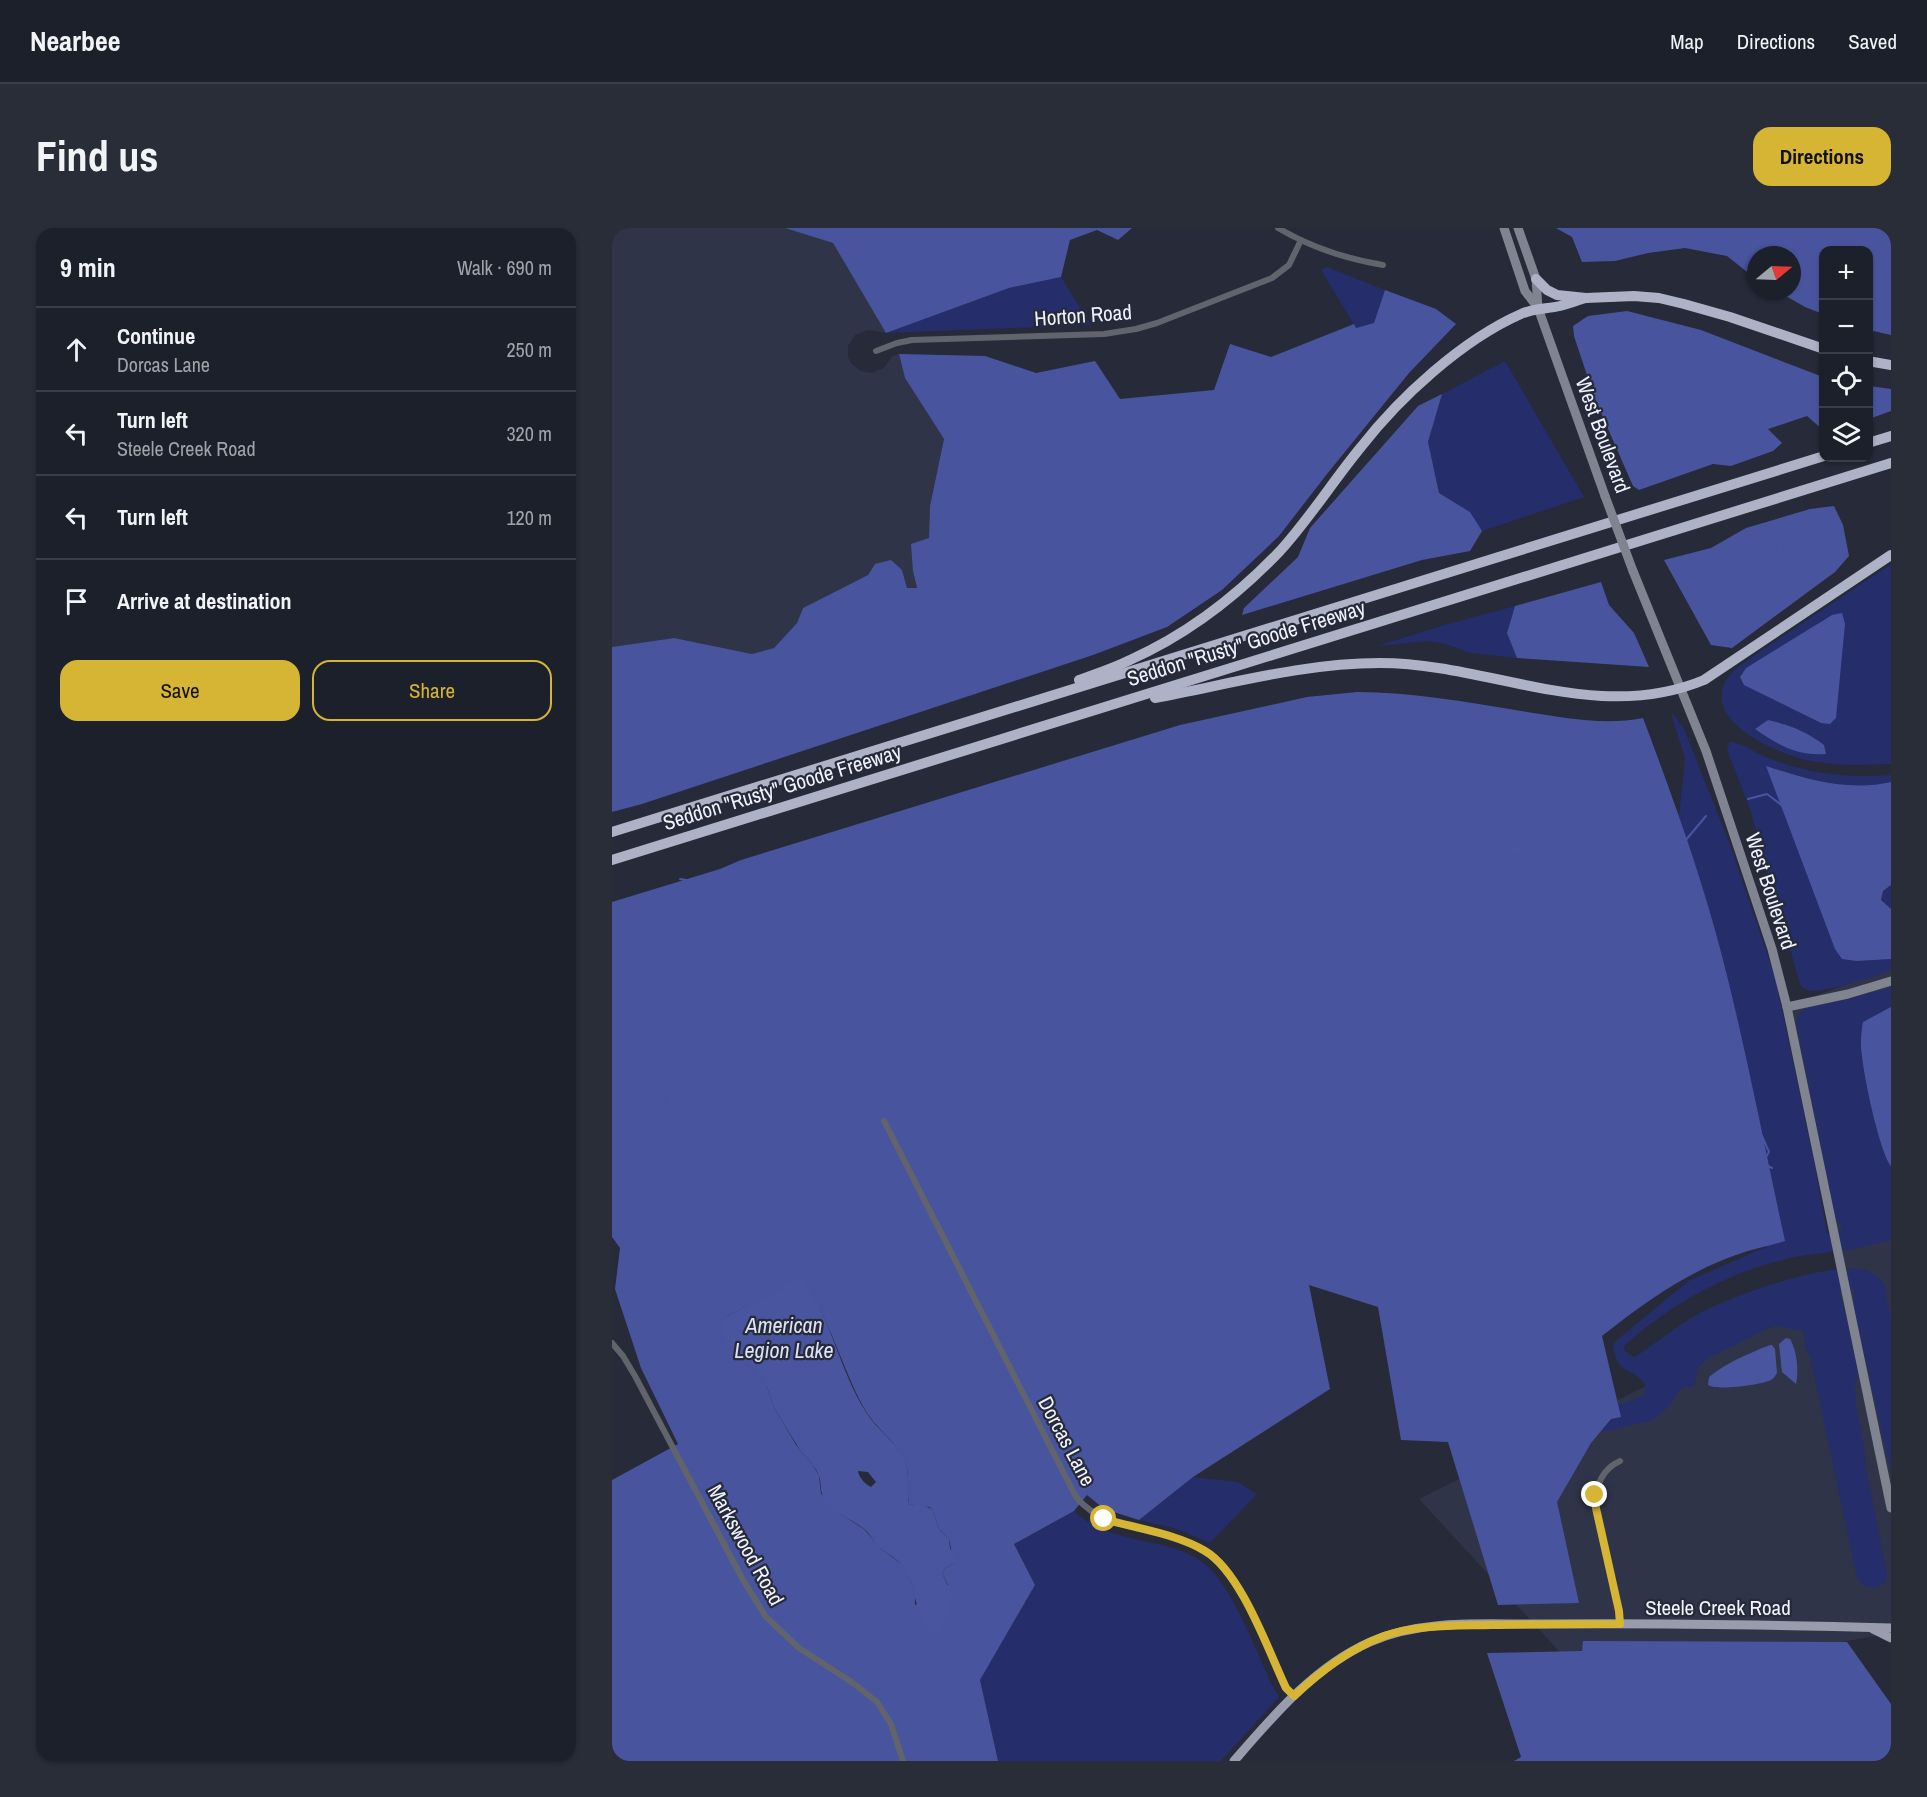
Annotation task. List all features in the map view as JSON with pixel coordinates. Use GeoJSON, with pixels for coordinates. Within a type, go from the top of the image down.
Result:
{"type":"FeatureCollection","features":[{"type":"Feature","properties":{"kind":"highway"},"geometry":{"type":"LineString","coordinates":[[1536,279],[1547,290],[1557,295],[1586,298],[1618,296],[1659,298],[1730,317],[1819,347]]}},
{"type":"Feature","properties":{"kind":"highway"},"geometry":{"type":"LineString","coordinates":[[998,712],[1131,660],[1207,614],[1236,593],[1280,551],[1361,446],[1413,390],[1479,339],[1513,318],[1538,308],[1559,307],[1586,298]]}},
{"type":"Feature","properties":{"kind":"highway"},"geometry":{"type":"LineString","coordinates":[[1873,362],[1891,365]]}},
{"type":"Feature","properties":{"kind":"highway"},"geometry":{"type":"LineString","coordinates":[[1873,441],[1891,436]]}},
{"type":"Feature","properties":{"kind":"highway","name":"Seddon \"Rusty\" Goode Freeway"},"geometry":{"type":"LineString","coordinates":[[612,832],[1819,458]]}},
{"type":"Feature","properties":{"kind":"highway","name":"Seddon \"Rusty\" Goode Freeway"},"geometry":{"type":"LineString","coordinates":[[612,860],[1891,463]]}},
{"type":"Feature","properties":{"kind":"highway"},"geometry":{"type":"LineString","coordinates":[[1108,706],[1275,673],[1333,665],[1381,663],[1421,666],[1580,695],[1614,697],[1680,690],[1704,680],[1891,555]]}},
{"type":"Feature","properties":{"kind":"main road","name":"Steele Creek Road"},"geometry":{"type":"LineString","coordinates":[[1234,1761],[1294,1696],[1325,1668],[1348,1653],[1384,1636],[1404,1630],[1462,1626],[1620,1624],[1891,1628]]}},
{"type":"Feature","properties":{"kind":"main road"},"geometry":{"type":"LineString","coordinates":[[1868,1627],[1891,1638]]}},
{"type":"Feature","properties":{"kind":"street"},"geometry":{"type":"LineString","coordinates":[[1278,228],[1301,240],[1353,260],[1383,265]]}},
{"type":"Feature","properties":{"kind":"street","name":"West Boulevard"},"geometry":{"type":"LineString","coordinates":[[1504,228],[1525,291],[1538,308]]}},
{"type":"Feature","properties":{"kind":"street","name":"West Boulevard"},"geometry":{"type":"LineString","coordinates":[[1518,228],[1536,279],[1538,308],[1633,571],[1709,763],[1772,949],[1787,1006],[1891,1508]]}},
{"type":"Feature","properties":{"kind":"street","name":"Horton Road"},"geometry":{"type":"LineString","coordinates":[[876,351],[912,340],[1076,335],[1136,329],[1272,278],[1289,265],[1301,240]]}},
{"type":"Feature","properties":{"kind":"street"},"geometry":{"type":"LineString","coordinates":[[1787,1006],[1864,990],[1891,981]]}},
{"type":"Feature","properties":{"kind":"street","name":"Dorcas Lane"},"geometry":{"type":"LineString","coordinates":[[884,1121],[1076,1497],[1086,1509],[1104,1519],[1187,1543],[1211,1555],[1241,1592],[1286,1688],[1294,1696]]}},
{"type":"Feature","properties":{"kind":"street","name":"Markswood Road"},"geometry":{"type":"LineString","coordinates":[[612,1343],[635,1376],[760,1609],[775,1627],[799,1648],[853,1683],[877,1702],[891,1724],[903,1761]]}},
{"type":"Feature","properties":{"kind":"street"},"geometry":{"type":"LineString","coordinates":[[1620,1461],[1605,1471],[1599,1482],[1595,1502],[1620,1624]]}},
{"type":"Feature","properties":{"kind":"shaded area"},"geometry":{"type":"Polygon","coordinates":[[[612,228],[785,228],[833,243],[886,333],[868,330],[855,335],[848,346],[848,357],[851,363],[861,371],[872,373],[885,367],[892,356],[899,354],[905,378],[944,439],[930,506],[929,538],[913,571],[917,588],[907,588],[902,570],[875,564],[868,575],[803,608],[797,623],[774,648],[752,654],[674,638],[612,647],[612,228]]]}},
{"type":"Feature","properties":{"kind":"shaded area"},"geometry":{"type":"Polygon","coordinates":[[[785,228],[1132,228],[1118,240],[1097,230],[1070,240],[1061,277],[1009,288],[886,333],[833,243],[785,228]]]}},
{"type":"Feature","properties":{"kind":"shaded area"},"geometry":{"type":"Polygon","coordinates":[[[1556,228],[1891,228],[1891,335],[1873,331],[1873,246],[1819,246],[1819,312],[1793,300],[1801,300],[1801,246],[1747,246],[1747,272],[1727,256],[1685,248],[1648,253],[1615,261],[1582,262],[1572,237],[1556,228]]]}},
{"type":"Feature","properties":{"kind":"shaded area"},"geometry":{"type":"Polygon","coordinates":[[[1327,267],[1385,290],[1374,323],[1356,328],[1321,270],[1327,267]]]}},
{"type":"Feature","properties":{"kind":"shaded area"},"geometry":{"type":"Polygon","coordinates":[[[1061,277],[1091,325],[886,333],[1009,288],[1061,277]]]}},
{"type":"Feature","properties":{"kind":"shaded area"},"geometry":{"type":"Polygon","coordinates":[[[1385,290],[1436,309],[1456,324],[1409,373],[1279,536],[1222,590],[1167,627],[1093,655],[612,812],[612,647],[674,638],[752,654],[774,648],[797,623],[803,608],[868,575],[875,564],[891,560],[902,570],[907,588],[917,588],[911,544],[929,538],[930,506],[944,439],[905,378],[899,354],[985,356],[1036,373],[1095,361],[1120,399],[1214,390],[1230,344],[1271,357],[1354,324],[1356,328],[1374,323],[1385,290]]]}},
{"type":"Feature","properties":{"kind":"shaded area"},"geometry":{"type":"Polygon","coordinates":[[[1627,311],[1701,330],[1819,375],[1819,426],[1807,416],[1768,429],[1782,443],[1773,451],[1731,466],[1713,464],[1639,490],[1633,486],[1595,399],[1574,336],[1573,326],[1588,316],[1627,311]]]}},
{"type":"Feature","properties":{"kind":"shaded area"},"geometry":{"type":"Polygon","coordinates":[[[1505,361],[1584,497],[1482,531],[1470,512],[1439,493],[1428,442],[1442,394],[1505,361]]]}},
{"type":"Feature","properties":{"kind":"shaded area"},"geometry":{"type":"Polygon","coordinates":[[[1873,387],[1891,389],[1891,411],[1873,418],[1873,387]]]}},
{"type":"Feature","properties":{"kind":"shaded area"},"geometry":{"type":"Polygon","coordinates":[[[1442,394],[1428,442],[1439,493],[1470,512],[1482,531],[1470,551],[1422,560],[1242,615],[1244,608],[1298,557],[1310,528],[1418,406],[1442,394]]]}},
{"type":"Feature","properties":{"kind":"shaded area"},"geometry":{"type":"Polygon","coordinates":[[[1834,506],[1843,525],[1849,556],[1835,572],[1732,648],[1711,645],[1664,560],[1711,548],[1746,528],[1810,509],[1834,506]]]}},
{"type":"Feature","properties":{"kind":"shaded area"},"geometry":{"type":"Polygon","coordinates":[[[1891,564],[1891,764],[1861,765],[1812,761],[1781,752],[1746,733],[1733,721],[1724,708],[1722,693],[1728,677],[1749,659],[1891,564]],[[1832,615],[1746,668],[1740,677],[1745,685],[1821,723],[1832,615]]]}},
{"type":"Feature","properties":{"kind":"shaded area"},"geometry":{"type":"Polygon","coordinates":[[[1601,582],[1609,605],[1634,633],[1649,667],[1517,658],[1507,633],[1515,606],[1601,582]]]}},
{"type":"Feature","properties":{"kind":"shaded area"},"geometry":{"type":"Polygon","coordinates":[[[1515,606],[1507,633],[1517,658],[1471,653],[1446,644],[1427,641],[1377,646],[1441,626],[1515,606]]]}},
{"type":"Feature","properties":{"kind":"shaded area"},"geometry":{"type":"Polygon","coordinates":[[[1842,613],[1845,624],[1836,718],[1830,724],[1821,723],[1744,685],[1740,677],[1746,668],[1832,615],[1842,613]]]}},
{"type":"Feature","properties":{"kind":"shaded area"},"geometry":{"type":"Polygon","coordinates":[[[1357,692],[1399,694],[1582,720],[1612,721],[1643,718],[1695,863],[1739,1024],[1785,1241],[1742,1253],[1699,1271],[1649,1301],[1602,1336],[1621,1417],[1611,1419],[1591,1443],[1557,1502],[1579,1603],[1498,1605],[1448,1442],[1401,1440],[1378,1307],[1309,1285],[1330,1389],[1193,1477],[1139,1520],[1104,1509],[1087,1495],[1074,1511],[1014,1544],[1035,1585],[980,1680],[998,1761],[612,1761],[612,1480],[678,1444],[641,1368],[615,1289],[620,1248],[612,1237],[612,902],[1180,725],[1307,697],[1357,692]],[[802,1279],[727,1316],[726,1339],[728,1344],[759,1373],[765,1382],[774,1407],[796,1445],[819,1476],[821,1494],[839,1513],[864,1529],[881,1549],[902,1564],[908,1573],[915,1594],[915,1605],[948,1585],[942,1573],[945,1568],[954,1563],[949,1539],[939,1529],[932,1509],[909,1504],[904,1459],[864,1408],[812,1294],[802,1279]]]}},
{"type":"Feature","properties":{"kind":"shaded area"},"geometry":{"type":"Polygon","coordinates":[[[1671,714],[1684,729],[1729,842],[1775,977],[1827,1234],[1842,1229],[1837,1222],[1832,1203],[1796,1021],[1805,1009],[1891,987],[1891,1007],[1863,1022],[1861,1041],[1871,1106],[1881,1143],[1891,1166],[1891,1240],[1846,1251],[1845,1249],[1790,1258],[1723,1281],[1701,1291],[1661,1316],[1624,1346],[1625,1351],[1634,1357],[1698,1314],[1733,1298],[1780,1282],[1804,1275],[1848,1269],[1864,1270],[1878,1277],[1887,1290],[1885,1291],[1891,1317],[1891,1472],[1857,1322],[1854,1289],[1839,1293],[1858,1372],[1855,1385],[1856,1404],[1887,1574],[1886,1582],[1876,1588],[1865,1586],[1857,1578],[1803,1331],[1776,1326],[1769,1328],[1707,1359],[1698,1367],[1694,1386],[1683,1388],[1671,1404],[1653,1420],[1608,1431],[1602,1431],[1580,1382],[1620,1405],[1644,1395],[1645,1384],[1618,1362],[1613,1345],[1617,1340],[1688,1281],[1766,1247],[1779,1239],[1679,816],[1685,758],[1671,714]]]}},
{"type":"Feature","properties":{"kind":"shaded area"},"geometry":{"type":"Polygon","coordinates":[[[1768,720],[1811,736],[1824,745],[1826,754],[1796,751],[1755,729],[1768,720]]]}},
{"type":"Feature","properties":{"kind":"shaded area"},"geometry":{"type":"Polygon","coordinates":[[[1730,741],[1768,758],[1799,768],[1828,774],[1891,775],[1891,782],[1860,786],[1844,785],[1828,783],[1766,766],[1857,961],[1891,959],[1891,970],[1819,991],[1812,991],[1801,986],[1749,806],[1727,750],[1730,741]]]}},
{"type":"Feature","properties":{"kind":"shaded area"},"geometry":{"type":"Polygon","coordinates":[[[1766,766],[1827,783],[1859,786],[1891,782],[1891,885],[1883,891],[1881,900],[1891,909],[1891,959],[1857,961],[1842,959],[1835,949],[1766,766]]]}},
{"type":"Feature","properties":{"kind":"shaded area"},"geometry":{"type":"Polygon","coordinates":[[[1891,885],[1891,909],[1881,900],[1883,891],[1891,885]]]}},
{"type":"Feature","properties":{"kind":"shaded area"},"geometry":{"type":"Polygon","coordinates":[[[1891,967],[1891,1633],[1593,1688],[1419,1499],[1843,1288],[1787,1007],[1891,967]]]}},
{"type":"Feature","properties":{"kind":"shaded area"},"geometry":{"type":"Polygon","coordinates":[[[1891,1007],[1891,1166],[1881,1143],[1871,1106],[1861,1041],[1863,1022],[1891,1007]]]}},
{"type":"Feature","properties":{"kind":"shaded area"},"geometry":{"type":"Polygon","coordinates":[[[1193,1477],[1237,1482],[1257,1494],[1210,1543],[1177,1529],[1139,1520],[1193,1477]]]}},
{"type":"Feature","properties":{"kind":"shaded area"},"geometry":{"type":"Polygon","coordinates":[[[1074,1511],[1103,1530],[1170,1547],[1201,1561],[1223,1584],[1233,1601],[1279,1697],[1221,1761],[998,1761],[980,1680],[1035,1585],[1014,1544],[1074,1511]]]}},
{"type":"Feature","properties":{"kind":"shaded area"},"geometry":{"type":"Polygon","coordinates":[[[1583,1641],[1847,1642],[1891,1704],[1891,1761],[1514,1761],[1521,1757],[1487,1653],[1582,1651],[1583,1641]]]}},
{"type":"Feature","properties":{"kind":"water","name":"American Legion Lake"},"geometry":{"type":"Polygon","coordinates":[[[802,1278],[821,1310],[857,1396],[870,1418],[904,1458],[909,1504],[932,1509],[939,1529],[949,1539],[950,1548],[956,1557],[954,1563],[945,1568],[942,1573],[952,1595],[947,1617],[939,1633],[935,1634],[922,1619],[911,1582],[902,1565],[881,1549],[865,1530],[834,1510],[824,1499],[817,1471],[798,1446],[774,1407],[762,1378],[725,1340],[723,1329],[727,1316],[802,1278]],[[858,1471],[863,1481],[871,1487],[876,1482],[868,1472],[858,1471]]]}},
{"type":"Feature","properties":{"kind":"water"},"geometry":{"type":"Polygon","coordinates":[[[1786,1338],[1790,1339],[1796,1355],[1796,1384],[1782,1372],[1779,1344],[1786,1338]]]}},
{"type":"Feature","properties":{"kind":"water"},"geometry":{"type":"Polygon","coordinates":[[[1770,1345],[1775,1349],[1777,1373],[1771,1380],[1739,1387],[1708,1385],[1709,1377],[1723,1367],[1770,1345]]]}},
{"type":"Feature","properties":{"kind":"waterway"},"geometry":{"type":"LineString","coordinates":[[1694,228],[1695,245]]}},
{"type":"Feature","properties":{"kind":"waterway"},"geometry":{"type":"LineString","coordinates":[[1749,399],[1754,413],[1757,440]]}},
{"type":"Feature","properties":{"kind":"waterway"},"geometry":{"type":"LineString","coordinates":[[612,676],[651,677],[696,685],[732,699],[780,691],[810,671],[861,628],[903,605],[932,584],[964,550],[1006,523],[1076,503],[1148,501],[1193,493],[1223,491]]}},
{"type":"Feature","properties":{"kind":"waterway"},"geometry":{"type":"LineString","coordinates":[[1776,529],[1785,588]]}},
{"type":"Feature","properties":{"kind":"waterway"},"geometry":{"type":"LineString","coordinates":[[1106,969],[1120,961],[1182,938],[1227,915],[1239,900],[1257,884],[1318,858],[1397,846],[1437,836],[1451,836],[1508,849],[1525,849],[1547,838],[1567,818],[1576,800],[1597,789],[1606,791],[1639,831],[1655,842],[1670,846],[1685,841],[1706,816]]}},
{"type":"Feature","properties":{"kind":"waterway"},"geometry":{"type":"LineString","coordinates":[[1748,799],[1767,794],[1841,849],[1891,872]]}},
{"type":"Feature","properties":{"kind":"waterway"},"geometry":{"type":"LineString","coordinates":[[680,879],[699,882],[728,870],[783,874],[828,887],[884,913],[916,919],[952,916],[964,911],[978,900],[991,898],[1007,905],[1077,955],[1123,979],[1145,994],[1161,1002],[1192,1010],[1249,1038],[1274,1035],[1294,1038],[1313,1044],[1410,1092],[1433,1089],[1468,1104],[1535,1117],[1565,1116],[1596,1122],[1617,1118],[1654,1119],[1681,1124],[1713,1136],[1737,1138],[1762,1136],[1769,1152],[1766,1165],[1772,1168]]}},
{"type":"Feature","properties":{"kind":"waterway"},"geometry":{"type":"LineString","coordinates":[[612,995],[632,1013],[640,1033],[670,1062],[674,1080],[668,1122],[682,1182],[702,1224],[755,1305]]}},
{"type":"Feature","properties":{"kind":"route"},"geometry":{"type":"LineString","coordinates":[[1104,1519],[1187,1543],[1211,1555],[1241,1592],[1286,1688],[1294,1696],[1338,1659],[1368,1643],[1404,1630],[1462,1626],[1620,1624],[1595,1495]]}}]}
